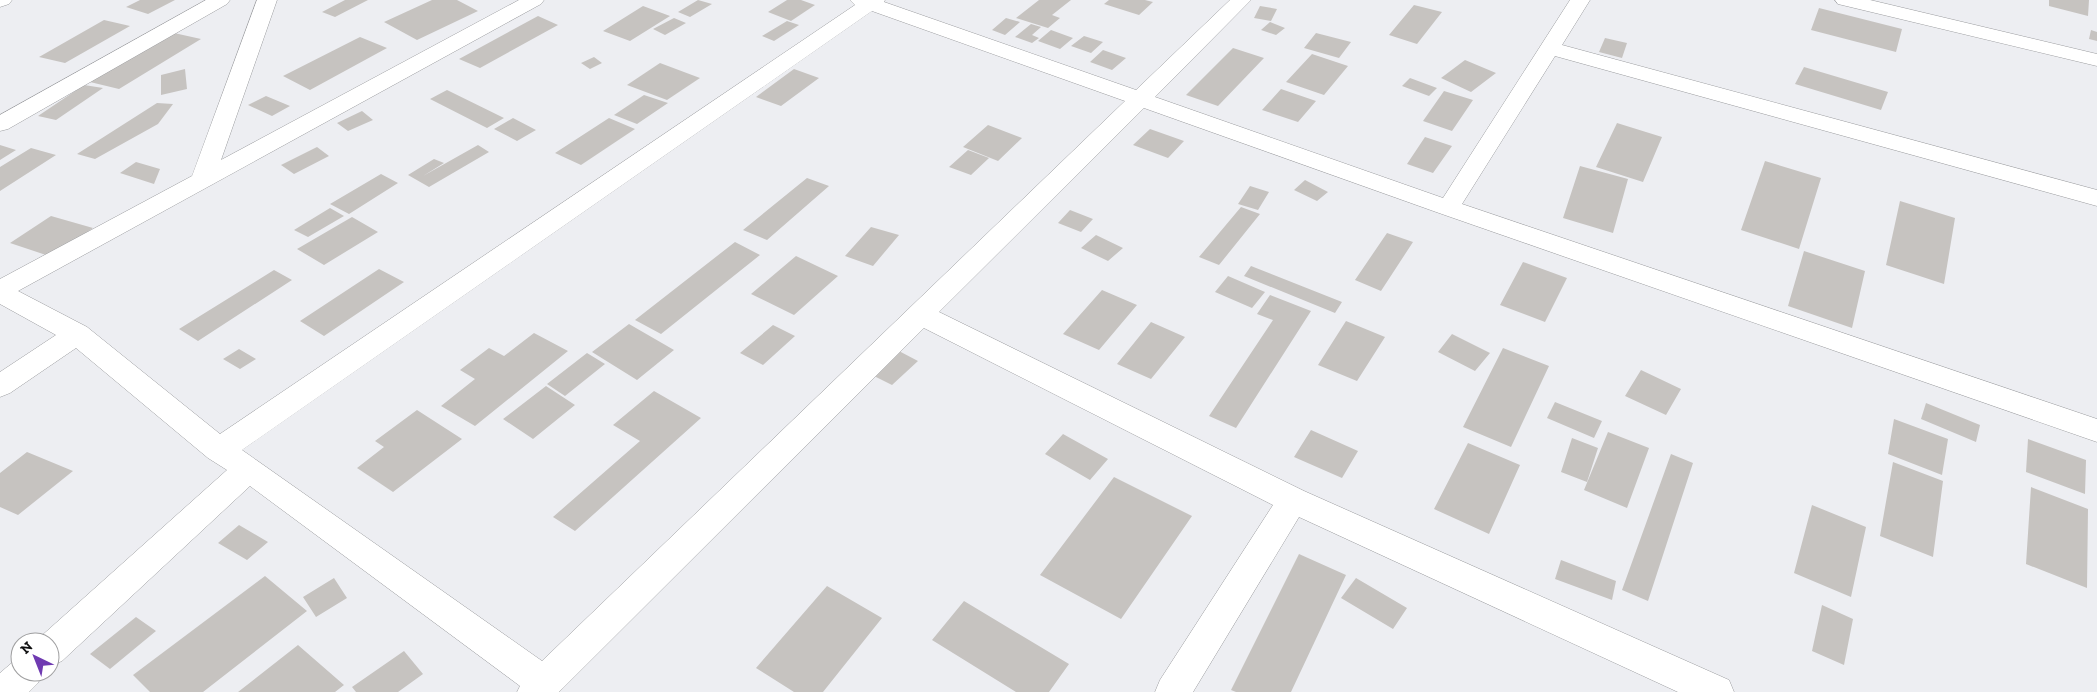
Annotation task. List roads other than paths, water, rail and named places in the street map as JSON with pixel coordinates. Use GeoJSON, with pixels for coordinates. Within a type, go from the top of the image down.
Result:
{"type":"FeatureCollection","features":[{"type":"Feature","properties":{"kind":"street"},"geometry":{"type":"LineString","coordinates":[[0,124],[220,0]]}},
{"type":"Feature","properties":{"kind":"street"},"geometry":{"type":"LineString","coordinates":[[203,178],[267,0]]}},
{"type":"Feature","properties":{"kind":"street"},"geometry":{"type":"LineString","coordinates":[[0,291],[203,178],[534,0]]}},
{"type":"Feature","properties":{"kind":"street"},"geometry":{"type":"LineString","coordinates":[[0,291],[77,334],[219,450],[249,469],[540,687],[1241,0]]}},
{"type":"Feature","properties":{"kind":"street"},"geometry":{"type":"LineString","coordinates":[[1448,208],[1580,0]]}},
{"type":"Feature","properties":{"kind":"street"},"geometry":{"type":"LineString","coordinates":[[1845,0],[2097,60]]}},
{"type":"Feature","properties":{"kind":"street"},"geometry":{"type":"LineString","coordinates":[[219,450],[868,1],[1448,208],[2097,431]]}},
{"type":"Feature","properties":{"kind":"street"},"geometry":{"type":"LineString","coordinates":[[1549,48],[2097,198]]}},
{"type":"Feature","properties":{"kind":"street"},"geometry":{"type":"LineString","coordinates":[[920,314],[1293,500],[1716,692]]}},
{"type":"Feature","properties":{"kind":"street"},"geometry":{"type":"LineString","coordinates":[[0,386],[77,334]]}},
{"type":"Feature","properties":{"kind":"street"},"geometry":{"type":"LineString","coordinates":[[60,641],[249,469]]}},
{"type":"Feature","properties":{"kind":"street"},"geometry":{"type":"LineString","coordinates":[[1174,692],[1293,500]]}},
{"type":"Feature","properties":{"kind":"street"},"geometry":{"type":"LineString","coordinates":[[4,692],[15,682]]}}]}
